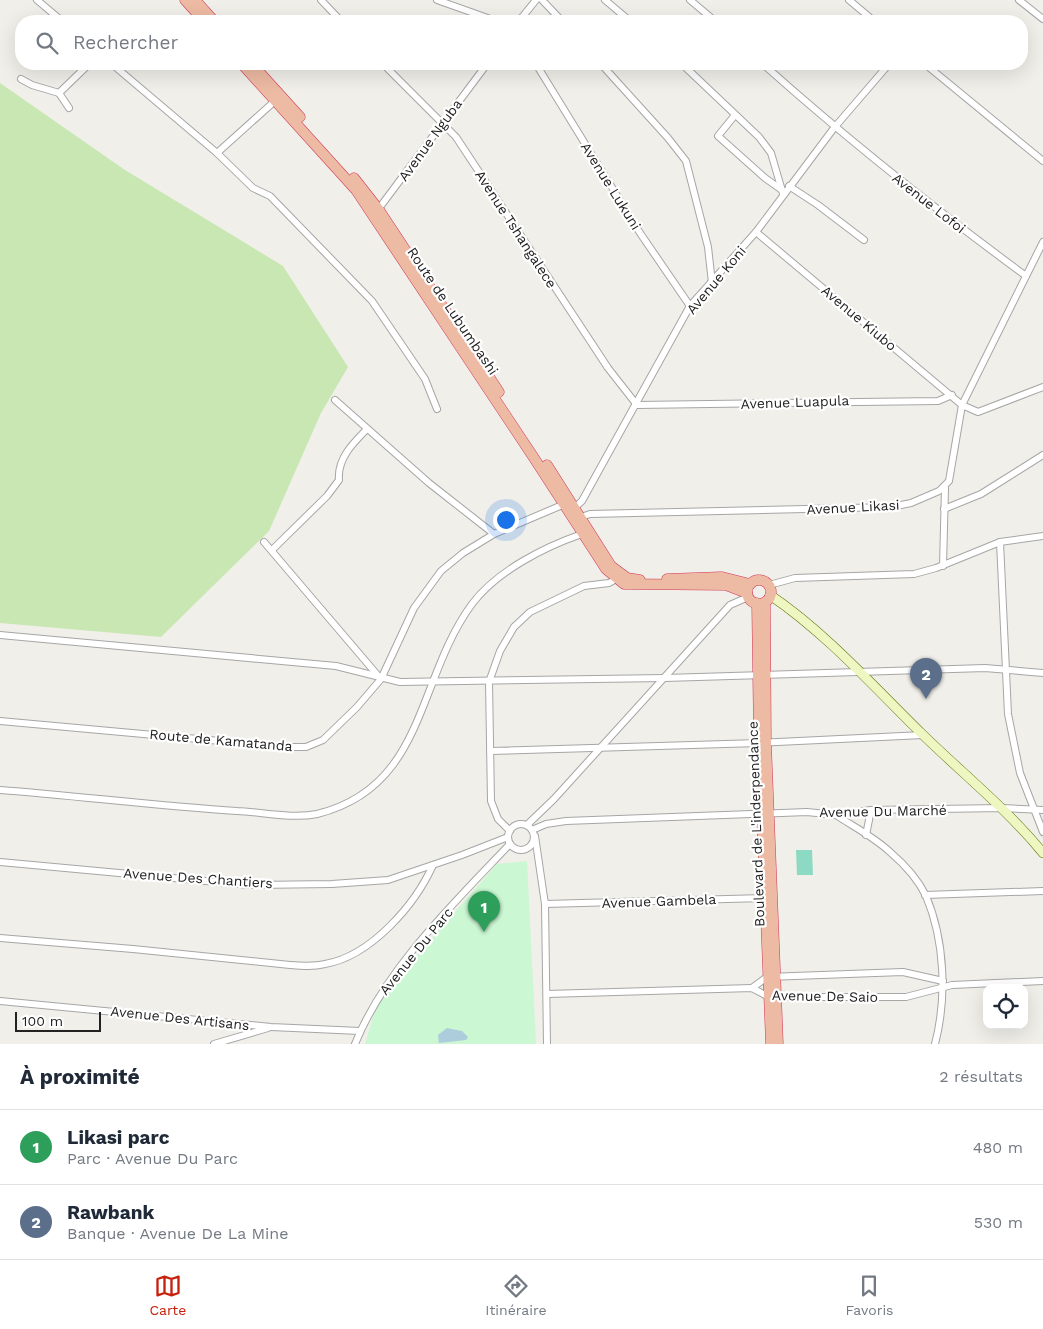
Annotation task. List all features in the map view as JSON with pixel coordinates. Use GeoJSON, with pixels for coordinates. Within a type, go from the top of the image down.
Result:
{"type":"FeatureCollection","features":[{"type":"Feature","properties":{"kind":"highway"},"geometry":{"type":"LineString","coordinates":[[185,0],[199,15]]}},
{"type":"Feature","properties":{"kind":"highway"},"geometry":{"type":"LineString","coordinates":[[195,0],[209,15]]}},
{"type":"Feature","properties":{"kind":"highway","name":"Route de Lubumbashi"},"geometry":{"type":"LineString","coordinates":[[248,70],[278,98],[360,185],[572,508],[611,566],[622,579]]}},
{"type":"Feature","properties":{"kind":"highway","name":"Route de Lubumbashi"},"geometry":{"type":"LineString","coordinates":[[257,70],[278,98]]}},
{"type":"Feature","properties":{"kind":"highway","name":"Route de Lubumbashi"},"geometry":{"type":"LineString","coordinates":[[572,508],[582,534],[606,569],[622,579]]}},
{"type":"Feature","properties":{"kind":"highway"},"geometry":{"type":"LineString","coordinates":[[622,579],[722,577],[758,594]]}},
{"type":"Feature","properties":{"kind":"highway","name":"Boulevard de L'inderpendance"},"geometry":{"type":"LineString","coordinates":[[758,594],[768,855],[772,1044]]}},
{"type":"Feature","properties":{"kind":"highway","name":"Boulevard de L'inderpendance"},"geometry":{"type":"LineString","coordinates":[[772,997],[778,1044]]}},
{"type":"Feature","properties":{"kind":"main road"},"geometry":{"type":"LineString","coordinates":[[758,594],[802,619],[1002,808],[1043,853]]}},
{"type":"Feature","properties":{"kind":"street"},"geometry":{"type":"LineString","coordinates":[[36,0],[55,15]]}},
{"type":"Feature","properties":{"kind":"street"},"geometry":{"type":"LineString","coordinates":[[320,0],[335,15]]}},
{"type":"Feature","properties":{"kind":"street"},"geometry":{"type":"LineString","coordinates":[[437,0],[479,15]]}},
{"type":"Feature","properties":{"kind":"street"},"geometry":{"type":"LineString","coordinates":[[524,15],[536,0]]}},
{"type":"Feature","properties":{"kind":"street"},"geometry":{"type":"LineString","coordinates":[[542,0],[556,15]]}},
{"type":"Feature","properties":{"kind":"street"},"geometry":{"type":"LineString","coordinates":[[605,0],[623,15]]}},
{"type":"Feature","properties":{"kind":"street"},"geometry":{"type":"LineString","coordinates":[[690,0],[708,15]]}},
{"type":"Feature","properties":{"kind":"street"},"geometry":{"type":"LineString","coordinates":[[849,0],[867,15]]}},
{"type":"Feature","properties":{"kind":"street"},"geometry":{"type":"LineString","coordinates":[[1019,0],[1043,20]]}},
{"type":"Feature","properties":{"kind":"street"},"geometry":{"type":"LineString","coordinates":[[59,93],[83,70]]}},
{"type":"Feature","properties":{"kind":"street"},"geometry":{"type":"LineString","coordinates":[[119,70],[217,153],[253,188],[270,196],[372,301],[425,379],[436,409]]}},
{"type":"Feature","properties":{"kind":"street","name":"Avenue Tshangalece"},"geometry":{"type":"LineString","coordinates":[[389,70],[456,137],[608,368],[637,405]]}},
{"type":"Feature","properties":{"kind":"street","name":"Avenue Nguba"},"geometry":{"type":"LineString","coordinates":[[376,212],[482,70]]}},
{"type":"Feature","properties":{"kind":"street","name":"Avenue Lukuni"},"geometry":{"type":"LineString","coordinates":[[540,70],[640,233],[690,306]]}},
{"type":"Feature","properties":{"kind":"street"},"geometry":{"type":"LineString","coordinates":[[607,70],[686,161],[708,247],[712,283]]}},
{"type":"Feature","properties":{"kind":"street"},"geometry":{"type":"LineString","coordinates":[[688,70],[759,137],[771,153],[782,192]]}},
{"type":"Feature","properties":{"kind":"street","name":"Avenue Lofoi"},"geometry":{"type":"LineString","coordinates":[[769,70],[834,128],[930,205],[1026,276]]}},
{"type":"Feature","properties":{"kind":"street","name":"Avenue Koni"},"geometry":{"type":"LineString","coordinates":[[572,508],[637,405],[646,385],[690,306],[717,278],[756,232],[782,192],[789,186],[834,128],[884,70]]}},
{"type":"Feature","properties":{"kind":"street"},"geometry":{"type":"LineString","coordinates":[[933,70],[1043,161]]}},
{"type":"Feature","properties":{"kind":"street"},"geometry":{"type":"LineString","coordinates":[[21,79],[32,85],[59,93],[69,108]]}},
{"type":"Feature","properties":{"kind":"street"},"geometry":{"type":"LineString","coordinates":[[217,153],[278,98]]}},
{"type":"Feature","properties":{"kind":"street"},"geometry":{"type":"LineString","coordinates":[[735,115],[718,136],[782,192]]}},
{"type":"Feature","properties":{"kind":"street"},"geometry":{"type":"LineString","coordinates":[[789,186],[818,205],[864,240]]}},
{"type":"Feature","properties":{"kind":"street","name":"Avenue Kiubo"},"geometry":{"type":"LineString","coordinates":[[756,232],[962,405]]}},
{"type":"Feature","properties":{"kind":"street"},"geometry":{"type":"LineString","coordinates":[[943,566],[945,488],[949,481],[962,405],[1043,242]]}},
{"type":"Feature","properties":{"kind":"street"},"geometry":{"type":"LineString","coordinates":[[962,405],[978,412],[1043,387]]}},
{"type":"Feature","properties":{"kind":"street","name":"Avenue Luapula"},"geometry":{"type":"LineString","coordinates":[[637,405],[938,401],[952,395]]}},
{"type":"Feature","properties":{"kind":"street"},"geometry":{"type":"LineString","coordinates":[[334,400],[429,483],[494,534]]}},
{"type":"Feature","properties":{"kind":"street"},"geometry":{"type":"LineString","coordinates":[[272,550],[328,496],[340,480],[338,469],[347,452],[367,429]]}},
{"type":"Feature","properties":{"kind":"street"},"geometry":{"type":"LineString","coordinates":[[944,509],[981,494],[1043,455]]}},
{"type":"Feature","properties":{"kind":"street","name":"Avenue Likasi"},"geometry":{"type":"LineString","coordinates":[[516,523],[572,508],[590,514],[891,507],[916,501],[945,488]]}},
{"type":"Feature","properties":{"kind":"street","name":"Route de Kamatanda"},"geometry":{"type":"LineString","coordinates":[[0,721],[286,747],[306,747],[323,740],[338,728],[381,679],[414,608],[441,571],[463,553],[516,523]]}},
{"type":"Feature","properties":{"kind":"street"},"geometry":{"type":"LineString","coordinates":[[0,790],[202,809],[314,814],[349,802],[384,778],[404,751],[449,641],[482,593],[538,552],[582,534]]}},
{"type":"Feature","properties":{"kind":"street"},"geometry":{"type":"LineString","coordinates":[[622,579],[584,586],[530,612],[514,627],[504,643],[489,682],[491,801],[498,819],[516,849],[523,850],[530,847],[531,830],[554,799],[730,605],[795,578],[904,576],[943,566],[1000,542],[1043,536]]}},
{"type":"Feature","properties":{"kind":"street"},"geometry":{"type":"LineString","coordinates":[[264,542],[381,679]]}},
{"type":"Feature","properties":{"kind":"street"},"geometry":{"type":"LineString","coordinates":[[1000,542],[1006,688],[1012,737],[1020,773],[1043,832]]}},
{"type":"Feature","properties":{"kind":"street"},"geometry":{"type":"LineString","coordinates":[[0,635],[336,666],[381,679],[400,682],[664,678],[858,671],[1006,669],[1043,673]]}},
{"type":"Feature","properties":{"kind":"street"},"geometry":{"type":"LineString","coordinates":[[490,751],[763,743],[923,735]]}},
{"type":"Feature","properties":{"kind":"street","name":"Avenue Du Marché"},"geometry":{"type":"LineString","coordinates":[[531,830],[546,824],[566,821],[807,812],[836,815],[871,810],[1002,808],[1043,810]]}},
{"type":"Feature","properties":{"kind":"street"},"geometry":{"type":"LineString","coordinates":[[866,835],[871,810]]}},
{"type":"Feature","properties":{"kind":"street"},"geometry":{"type":"LineString","coordinates":[[836,815],[889,851],[901,863],[925,895],[936,927],[941,980],[940,1015],[935,1044]]}},
{"type":"Feature","properties":{"kind":"street"},"geometry":{"type":"LineString","coordinates":[[509,837],[517,824],[531,830]]}},
{"type":"Feature","properties":{"kind":"street"},"geometry":{"type":"LineString","coordinates":[[531,830],[545,904],[547,1044]]}},
{"type":"Feature","properties":{"kind":"street","name":"Avenue Des Chantiers"},"geometry":{"type":"LineString","coordinates":[[0,862],[249,885],[332,884],[388,880],[509,837]]}},
{"type":"Feature","properties":{"kind":"street","name":"Avenue Du Parc"},"geometry":{"type":"LineString","coordinates":[[355,1044],[378,998],[403,964],[509,837]]}},
{"type":"Feature","properties":{"kind":"street"},"geometry":{"type":"LineString","coordinates":[[0,938],[133,949],[282,965],[311,966],[327,964],[375,939],[394,922],[423,888],[433,865]]}},
{"type":"Feature","properties":{"kind":"street"},"geometry":{"type":"LineString","coordinates":[[925,895],[1043,891]]}},
{"type":"Feature","properties":{"kind":"street","name":"Avenue Gambela"},"geometry":{"type":"LineString","coordinates":[[545,904],[769,898]]}},
{"type":"Feature","properties":{"kind":"street"},"geometry":{"type":"LineString","coordinates":[[752,988],[771,977],[903,972],[941,980],[952,985]]}},
{"type":"Feature","properties":{"kind":"street","name":"Avenue De Saio"},"geometry":{"type":"LineString","coordinates":[[547,994],[752,988],[772,997],[906,997],[941,990],[952,985],[1043,980]]}},
{"type":"Feature","properties":{"kind":"street","name":"Avenue Des Artisans"},"geometry":{"type":"LineString","coordinates":[[0,1001],[271,1027],[360,1031]]}},
{"type":"Feature","properties":{"kind":"street"},"geometry":{"type":"LineString","coordinates":[[214,1044],[271,1027]]}},
{"type":"Feature","properties":{"kind":"green space"},"geometry":{"type":"Polygon","coordinates":[[[0,83],[125,170],[283,266],[348,367],[321,413],[269,531],[161,637],[0,623],[0,83]]]}},
{"type":"Feature","properties":{"kind":"green space"},"geometry":{"type":"Polygon","coordinates":[[[796,850],[812,850],[813,875],[797,875],[796,850]]]}},
{"type":"Feature","properties":{"kind":"green space"},"geometry":{"type":"Polygon","coordinates":[[[527,861],[536,1044],[365,1044],[378,1000],[497,864],[527,861]]]}},
{"type":"Feature","properties":{"kind":"water"},"geometry":{"type":"Polygon","coordinates":[[[447,1028],[462,1031],[468,1037],[466,1040],[439,1043],[438,1035],[447,1028]]]}},
{"type":"Feature","properties":{"kind":"place","name":"Rawbank"},"geometry":{"type":"Point","coordinates":[926,699]}},
{"type":"Feature","properties":{"kind":"place","name":"Likasi parc"},"geometry":{"type":"Point","coordinates":[484,932]}}]}
